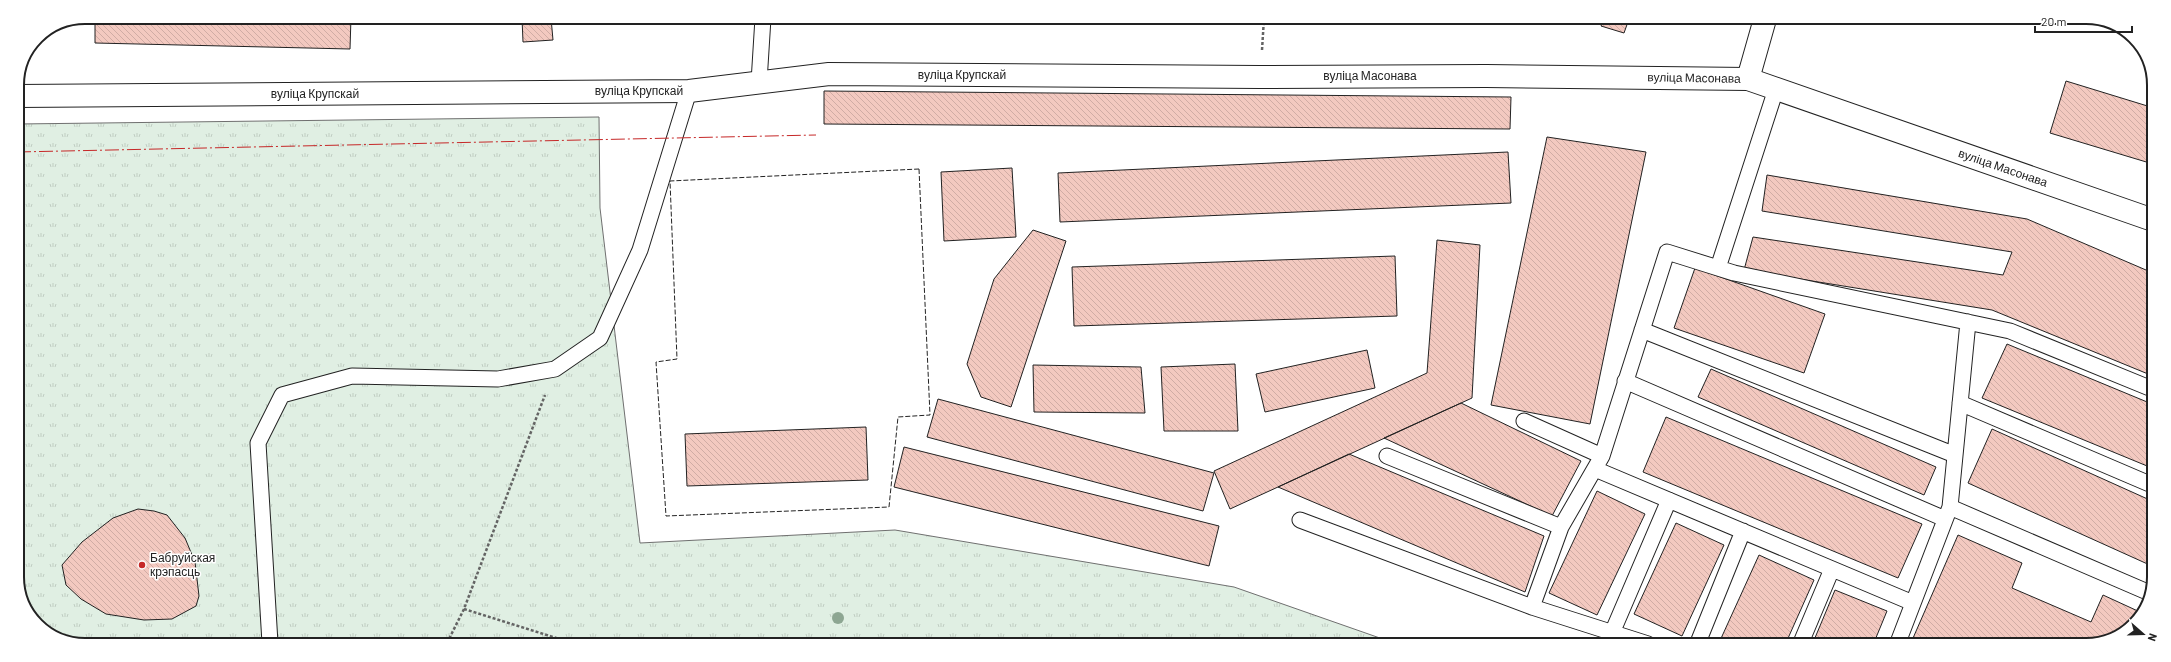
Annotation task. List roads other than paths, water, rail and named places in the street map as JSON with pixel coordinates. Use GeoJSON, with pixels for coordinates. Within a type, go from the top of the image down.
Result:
{"type":"FeatureCollection","features":[{"type":"Feature","properties":{"kind":"street"},"geometry":{"type":"LineString","coordinates":[[1748,79],[1764,24]]}},
{"type":"Feature","properties":{"kind":"street","name":"вуліца Крупскай"},"geometry":{"type":"LineString","coordinates":[[24,96],[689,91],[829,74],[1260,77]]}},
{"type":"Feature","properties":{"kind":"street","name":"вуліца Масонава"},"geometry":{"type":"LineString","coordinates":[[1260,77],[1486,76],[1748,79],[2147,218]]}},
{"type":"Feature","properties":{"kind":"lane"},"geometry":{"type":"LineString","coordinates":[[759,82],[763,24]]}},
{"type":"Feature","properties":{"kind":"lane"},"geometry":{"type":"LineString","coordinates":[[1718,268],[1776,89]]}},
{"type":"Feature","properties":{"kind":"lane"},"geometry":{"type":"LineString","coordinates":[[270,638],[258,443],[282,395],[352,376],[498,379],[555,369],[600,338],[640,250],[689,91]]}},
{"type":"Feature","properties":{"kind":"lane"},"geometry":{"type":"LineString","coordinates":[[1532,607],[1561,527],[1598,462],[1667,252],[1718,268],[1822,293],[2010,331],[2147,387]]}},
{"type":"Feature","properties":{"kind":"lane"},"geometry":{"type":"LineString","coordinates":[[1900,638],[1948,513],[1968,322]]}},
{"type":"Feature","properties":{"kind":"lane"},"geometry":{"type":"LineString","coordinates":[[1642,330],[1955,455]]}},
{"type":"Feature","properties":{"kind":"lane"},"geometry":{"type":"LineString","coordinates":[[1625,381],[1948,513],[2145,591]]}},
{"type":"Feature","properties":{"kind":"lane"},"geometry":{"type":"LineString","coordinates":[[1960,403],[2147,483]]}},
{"type":"Feature","properties":{"kind":"lane"},"geometry":{"type":"LineString","coordinates":[[1524,421],[1668,500],[1913,603]]}},
{"type":"Feature","properties":{"kind":"lane"},"geometry":{"type":"LineString","coordinates":[[1387,456],[1561,527]]}},
{"type":"Feature","properties":{"kind":"lane"},"geometry":{"type":"LineString","coordinates":[[1612,633],[1668,500]]}},
{"type":"Feature","properties":{"kind":"lane"},"geometry":{"type":"LineString","coordinates":[[1300,520],[1532,607],[1628,638]]}},
{"type":"Feature","properties":{"kind":"lane"},"geometry":{"type":"LineString","coordinates":[[1699,638],[1743,532]]}},
{"type":"Feature","properties":{"kind":"lane"},"geometry":{"type":"LineString","coordinates":[[1803,638],[1832,569]]}},
{"type":"Feature","properties":{"kind":"place","name":"Бабруйская крэпасць"},"geometry":{"type":"Point","coordinates":[142,565]}}]}
